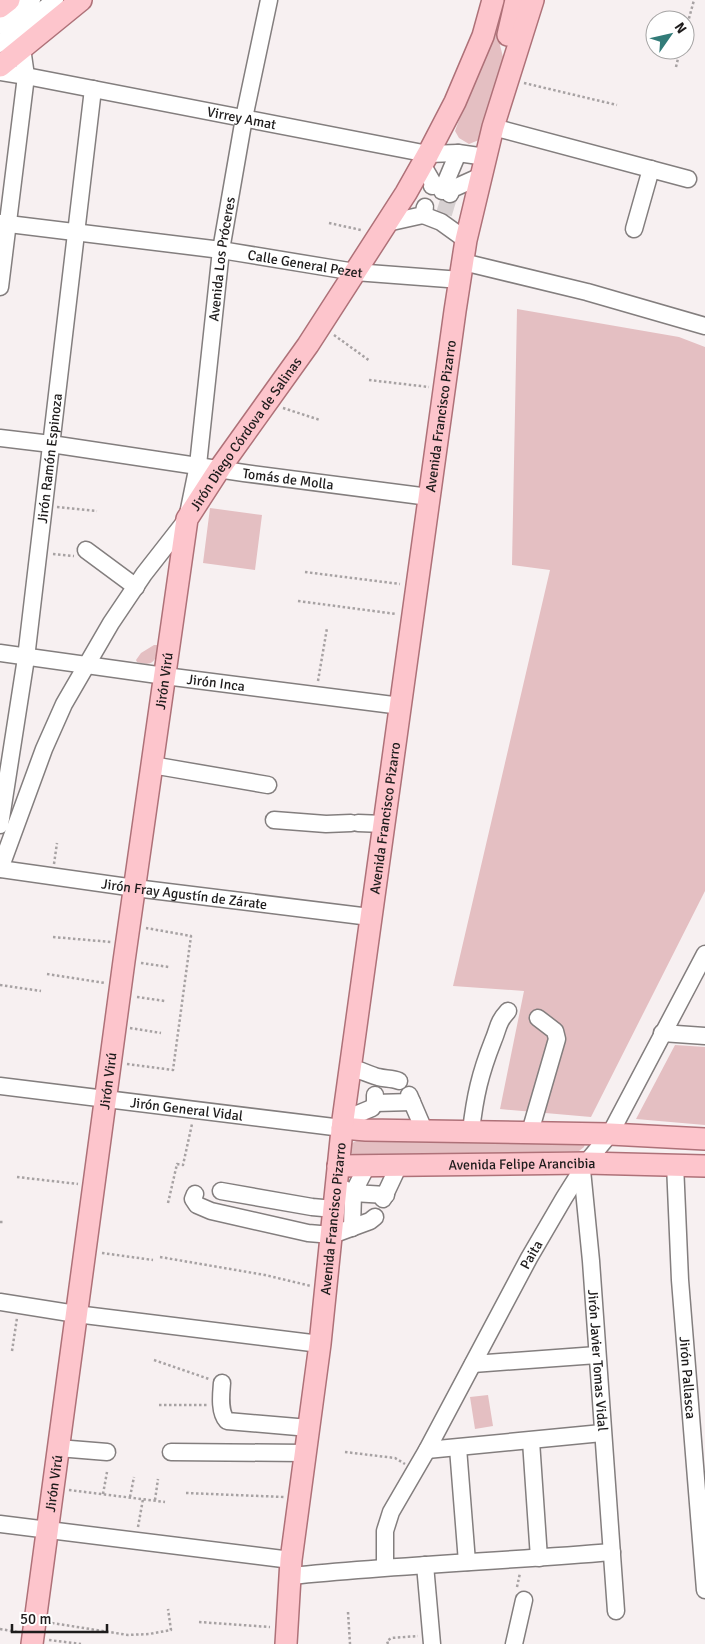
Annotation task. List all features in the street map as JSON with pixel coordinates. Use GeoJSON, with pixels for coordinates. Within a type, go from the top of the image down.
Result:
{"type":"FeatureCollection","features":[{"type":"Feature","properties":{"kind":"main road"},"geometry":{"type":"LineString","coordinates":[[0,7],[9,0]]}},
{"type":"Feature","properties":{"kind":"main road"},"geometry":{"type":"LineString","coordinates":[[0,66],[81,0]]}},
{"type":"Feature","properties":{"kind":"main road","name":"Jirón Diego Córdova de Salinas"},"geometry":{"type":"LineString","coordinates":[[187,519],[220,468],[321,325],[383,229],[425,159],[455,102],[484,36],[493,0]]}},
{"type":"Feature","properties":{"kind":"main road"},"geometry":{"type":"LineString","coordinates":[[513,62],[507,38],[516,0]]}},
{"type":"Feature","properties":{"kind":"main road","name":"Avenida Francisco Pizarro"},"geometry":{"type":"LineString","coordinates":[[287,1637],[291,1568],[320,1344],[334,1209],[342,1181],[342,1124],[466,240],[493,127],[532,0]]}},
{"type":"Feature","properties":{"kind":"main road","name":"Jirón Virú"},"geometry":{"type":"LineString","coordinates":[[33,1634],[187,519]]}},
{"type":"Feature","properties":{"kind":"main road"},"geometry":{"type":"LineString","coordinates":[[342,1124],[366,1130],[610,1134],[705,1139]]}},
{"type":"Feature","properties":{"kind":"main road","name":"Avenida Felipe Arancibia"},"geometry":{"type":"LineString","coordinates":[[342,1181],[367,1166],[675,1164],[705,1166]]}},
{"type":"Feature","properties":{"kind":"street"},"geometry":{"type":"LineString","coordinates":[[0,26],[32,0]]}},
{"type":"Feature","properties":{"kind":"street"},"geometry":{"type":"LineString","coordinates":[[0,44],[55,0]]}},
{"type":"Feature","properties":{"kind":"street","name":"Avenida Los Próceres"},"geometry":{"type":"LineString","coordinates":[[187,519],[198,465],[221,250],[244,118],[269,0]]}},
{"type":"Feature","properties":{"kind":"street"},"geometry":{"type":"LineString","coordinates":[[0,287],[4,224],[26,76],[22,48]]}},
{"type":"Feature","properties":{"kind":"street","name":"Virrey Amat"},"geometry":{"type":"LineString","coordinates":[[0,72],[244,118],[425,159],[458,153],[483,166]]}},
{"type":"Feature","properties":{"kind":"street","name":"Jirón Ramón Espinoza"},"geometry":{"type":"LineString","coordinates":[[0,825],[26,658],[93,89]]}},
{"type":"Feature","properties":{"kind":"street"},"geometry":{"type":"LineString","coordinates":[[493,127],[688,179]]}},
{"type":"Feature","properties":{"kind":"street"},"geometry":{"type":"LineString","coordinates":[[442,188],[458,153]]}},
{"type":"Feature","properties":{"kind":"street"},"geometry":{"type":"LineString","coordinates":[[425,159],[442,188]]}},
{"type":"Feature","properties":{"kind":"street"},"geometry":{"type":"LineString","coordinates":[[442,188],[483,166]]}},
{"type":"Feature","properties":{"kind":"street"},"geometry":{"type":"LineString","coordinates":[[634,229],[651,169]]}},
{"type":"Feature","properties":{"kind":"street"},"geometry":{"type":"LineString","coordinates":[[383,229],[433,214],[466,240]]}},
{"type":"Feature","properties":{"kind":"street","name":"Calle General Pezet"},"geometry":{"type":"LineString","coordinates":[[4,224],[221,250],[355,272],[462,271],[587,292],[705,326]]}},
{"type":"Feature","properties":{"kind":"street","name":"Tomás de Molla"},"geometry":{"type":"LineString","coordinates":[[0,438],[429,497]]}},
{"type":"Feature","properties":{"kind":"street","name":"Jirón Diego Córdova de Salinas"},"geometry":{"type":"LineString","coordinates":[[0,870],[53,727],[64,704],[111,624],[136,586],[187,519]]}},
{"type":"Feature","properties":{"kind":"street"},"geometry":{"type":"LineString","coordinates":[[83,553],[136,586]]}},
{"type":"Feature","properties":{"kind":"street","name":"Jirón Inca"},"geometry":{"type":"LineString","coordinates":[[0,653],[26,658],[401,706]]}},
{"type":"Feature","properties":{"kind":"street"},"geometry":{"type":"LineString","coordinates":[[152,765],[268,785]]}},
{"type":"Feature","properties":{"kind":"street"},"geometry":{"type":"LineString","coordinates":[[274,820],[326,824],[384,824]]}},
{"type":"Feature","properties":{"kind":"street"},"geometry":{"type":"LineString","coordinates":[[0,864],[0,870]]}},
{"type":"Feature","properties":{"kind":"street","name":"Jirón Fray Agustín de Zárate"},"geometry":{"type":"LineString","coordinates":[[0,870],[370,917]]}},
{"type":"Feature","properties":{"kind":"street","name":"Paita"},"geometry":{"type":"LineString","coordinates":[[386,1567],[386,1525],[391,1512],[427,1450],[529,1258],[584,1166],[610,1134],[705,954]]}},
{"type":"Feature","properties":{"kind":"street"},"geometry":{"type":"LineString","coordinates":[[471,1131],[475,1095],[482,1068],[499,1020],[508,1010]]}},
{"type":"Feature","properties":{"kind":"street"},"geometry":{"type":"LineString","coordinates":[[530,1132],[557,1039],[555,1031],[538,1018]]}},
{"type":"Feature","properties":{"kind":"street"},"geometry":{"type":"LineString","coordinates":[[662,1033],[705,1036]]}},
{"type":"Feature","properties":{"kind":"street"},"geometry":{"type":"LineString","coordinates":[[342,1124],[372,1108],[375,1089],[371,1074],[350,1068]]}},
{"type":"Feature","properties":{"kind":"street"},"geometry":{"type":"LineString","coordinates":[[375,1089],[395,1079],[399,1081]]}},
{"type":"Feature","properties":{"kind":"street","name":"Jirón General Vidal"},"geometry":{"type":"LineString","coordinates":[[0,1086],[194,1110],[342,1124]]}},
{"type":"Feature","properties":{"kind":"street"},"geometry":{"type":"LineString","coordinates":[[375,1089],[410,1099],[424,1130]]}},
{"type":"Feature","properties":{"kind":"street","name":"Jirón Pallasca"},"geometry":{"type":"LineString","coordinates":[[675,1164],[680,1280],[700,1467],[705,1590]]}},
{"type":"Feature","properties":{"kind":"street"},"geometry":{"type":"LineString","coordinates":[[342,1181],[384,1197],[400,1165]]}},
{"type":"Feature","properties":{"kind":"street","name":"Jirón Javier Tomas Vidal"},"geometry":{"type":"LineString","coordinates":[[584,1166],[616,1611]]}},
{"type":"Feature","properties":{"kind":"street"},"geometry":{"type":"LineString","coordinates":[[342,1181],[352,1228]]}},
{"type":"Feature","properties":{"kind":"street"},"geometry":{"type":"LineString","coordinates":[[221,1190],[312,1207],[334,1209]]}},
{"type":"Feature","properties":{"kind":"street"},"geometry":{"type":"LineString","coordinates":[[194,1194],[193,1199],[197,1205],[211,1211],[308,1233],[332,1235],[370,1221],[375,1217]]}},
{"type":"Feature","properties":{"kind":"street"},"geometry":{"type":"LineString","coordinates":[[0,1302],[76,1314],[320,1344]]}},
{"type":"Feature","properties":{"kind":"street"},"geometry":{"type":"LineString","coordinates":[[472,1364],[597,1355]]}},
{"type":"Feature","properties":{"kind":"street"},"geometry":{"type":"LineString","coordinates":[[222,1383],[221,1405],[227,1421],[309,1428]]}},
{"type":"Feature","properties":{"kind":"street"},"geometry":{"type":"LineString","coordinates":[[427,1450],[602,1433]]}},
{"type":"Feature","properties":{"kind":"street"},"geometry":{"type":"LineString","coordinates":[[531,1441],[539,1558]]}},
{"type":"Feature","properties":{"kind":"street"},"geometry":{"type":"LineString","coordinates":[[58,1448],[107,1452]]}},
{"type":"Feature","properties":{"kind":"street"},"geometry":{"type":"LineString","coordinates":[[458,1448],[467,1562]]}},
{"type":"Feature","properties":{"kind":"street"},"geometry":{"type":"LineString","coordinates":[[171,1452],[306,1453]]}},
{"type":"Feature","properties":{"kind":"street"},"geometry":{"type":"LineString","coordinates":[[0,1524],[136,1541],[291,1568],[386,1567],[612,1552]]}},
{"type":"Feature","properties":{"kind":"street"},"geometry":{"type":"LineString","coordinates":[[425,1565],[425,1640]]}},
{"type":"Feature","properties":{"kind":"street"},"geometry":{"type":"LineString","coordinates":[[514,1644],[524,1600]]}},
{"type":"Feature","properties":{"kind":"path"},"geometry":{"type":"LineString","coordinates":[[676,67],[678,60]]}},
{"type":"Feature","properties":{"kind":"path"},"geometry":{"type":"LineString","coordinates":[[520,82],[617,105]]}},
{"type":"Feature","properties":{"kind":"path"},"geometry":{"type":"LineString","coordinates":[[329,223],[383,229]]}},
{"type":"Feature","properties":{"kind":"path"},"geometry":{"type":"LineString","coordinates":[[321,325],[370,362]]}},
{"type":"Feature","properties":{"kind":"path"},"geometry":{"type":"LineString","coordinates":[[369,380],[444,389]]}},
{"type":"Feature","properties":{"kind":"path"},"geometry":{"type":"LineString","coordinates":[[268,401],[320,420]]}},
{"type":"Feature","properties":{"kind":"path"},"geometry":{"type":"LineString","coordinates":[[44,506],[98,511]]}},
{"type":"Feature","properties":{"kind":"path"},"geometry":{"type":"LineString","coordinates":[[39,552],[83,553]]}},
{"type":"Feature","properties":{"kind":"path"},"geometry":{"type":"LineString","coordinates":[[305,572],[417,586]]}},
{"type":"Feature","properties":{"kind":"path"},"geometry":{"type":"LineString","coordinates":[[298,601],[413,616]]}},
{"type":"Feature","properties":{"kind":"path"},"geometry":{"type":"LineString","coordinates":[[315,695],[327,628]]}},
{"type":"Feature","properties":{"kind":"path"},"geometry":{"type":"LineString","coordinates":[[52,877],[57,843]]}},
{"type":"Feature","properties":{"kind":"path"},"geometry":{"type":"LineString","coordinates":[[53,937],[127,943],[191,936],[173,1070],[111,1062]]}},
{"type":"Feature","properties":{"kind":"path"},"geometry":{"type":"LineString","coordinates":[[127,943],[169,967]]}},
{"type":"Feature","properties":{"kind":"path"},"geometry":{"type":"LineString","coordinates":[[47,974],[165,1001]]}},
{"type":"Feature","properties":{"kind":"path"},"geometry":{"type":"LineString","coordinates":[[0,985],[41,992]]}},
{"type":"Feature","properties":{"kind":"path"},"geometry":{"type":"LineString","coordinates":[[116,1026],[161,1033]]}},
{"type":"Feature","properties":{"kind":"path"},"geometry":{"type":"LineString","coordinates":[[168,1203],[177,1164],[183,1165],[194,1110]]}},
{"type":"Feature","properties":{"kind":"path"},"geometry":{"type":"LineString","coordinates":[[17,1177],[94,1186]]}},
{"type":"Feature","properties":{"kind":"path"},"geometry":{"type":"LineString","coordinates":[[85,1251],[152,1260]]}},
{"type":"Feature","properties":{"kind":"path"},"geometry":{"type":"LineString","coordinates":[[160,1257],[265,1275],[326,1290]]}},
{"type":"Feature","properties":{"kind":"path"},"geometry":{"type":"LineString","coordinates":[[12,1351],[18,1305]]}},
{"type":"Feature","properties":{"kind":"path"},"geometry":{"type":"LineString","coordinates":[[154,1360],[222,1383]]}},
{"type":"Feature","properties":{"kind":"path"},"geometry":{"type":"LineString","coordinates":[[159,1405],[221,1405]]}},
{"type":"Feature","properties":{"kind":"path"},"geometry":{"type":"LineString","coordinates":[[345,1452],[394,1458],[416,1469]]}},
{"type":"Feature","properties":{"kind":"path"},"geometry":{"type":"LineString","coordinates":[[103,1494],[106,1472]]}},
{"type":"Feature","properties":{"kind":"path"},"geometry":{"type":"LineString","coordinates":[[130,1498],[134,1476]]}},
{"type":"Feature","properties":{"kind":"path"},"geometry":{"type":"LineString","coordinates":[[155,1500],[158,1479]]}},
{"type":"Feature","properties":{"kind":"path"},"geometry":{"type":"LineString","coordinates":[[53,1488],[165,1502]]}},
{"type":"Feature","properties":{"kind":"path"},"geometry":{"type":"LineString","coordinates":[[186,1493],[300,1497]]}},
{"type":"Feature","properties":{"kind":"path"},"geometry":{"type":"LineString","coordinates":[[136,1541],[143,1499]]}},
{"type":"Feature","properties":{"kind":"path"},"geometry":{"type":"LineString","coordinates":[[33,1634],[128,1635],[171,1630],[168,1609]]}},
{"type":"Feature","properties":{"kind":"path"},"geometry":{"type":"LineString","coordinates":[[348,1612],[350,1644]]}},
{"type":"Feature","properties":{"kind":"path"},"geometry":{"type":"LineString","coordinates":[[199,1622],[282,1628],[287,1637]]}},
{"type":"Feature","properties":{"kind":"path"},"geometry":{"type":"LineString","coordinates":[[33,1634],[81,1644]]}},
{"type":"Feature","properties":{"kind":"path"},"geometry":{"type":"LineString","coordinates":[[388,1644],[387,1641],[391,1638],[425,1640]]}},
{"type":"Feature","properties":{"kind":"shaded area"},"geometry":{"type":"Polygon","coordinates":[[[503,0],[511,0],[500,45],[503,57],[479,140],[469,144],[459,138],[455,131],[503,0]]]}},
{"type":"Feature","properties":{"kind":"shaded area"},"geometry":{"type":"Polygon","coordinates":[[[517,309],[679,337],[705,347],[705,891],[591,1117],[500,1109],[524,991],[453,986],[550,570],[512,565],[517,309]]]}},
{"type":"Feature","properties":{"kind":"shaded area"},"geometry":{"type":"Polygon","coordinates":[[[210,508],[262,515],[255,570],[203,563],[210,508]]]}},
{"type":"Feature","properties":{"kind":"shaded area"},"geometry":{"type":"Polygon","coordinates":[[[154,645],[158,645],[155,659],[151,663],[137,662],[136,660],[141,653],[154,645]]]}},
{"type":"Feature","properties":{"kind":"shaded area"},"geometry":{"type":"Polygon","coordinates":[[[675,1045],[705,1047],[705,1125],[636,1119],[675,1045]]]}},
{"type":"Feature","properties":{"kind":"shaded area"},"geometry":{"type":"Polygon","coordinates":[[[361,1139],[586,1140],[584,1147],[579,1151],[356,1157],[349,1151],[352,1143],[361,1139]]]}},
{"type":"Feature","properties":{"kind":"shaded area"},"geometry":{"type":"Polygon","coordinates":[[[488,1395],[493,1426],[475,1429],[470,1397],[488,1395]]]}},
{"type":"Feature","properties":{"kind":"tunnel"},"geometry":{"type":"LineString","coordinates":[[444,214],[450,194]]}}]}
